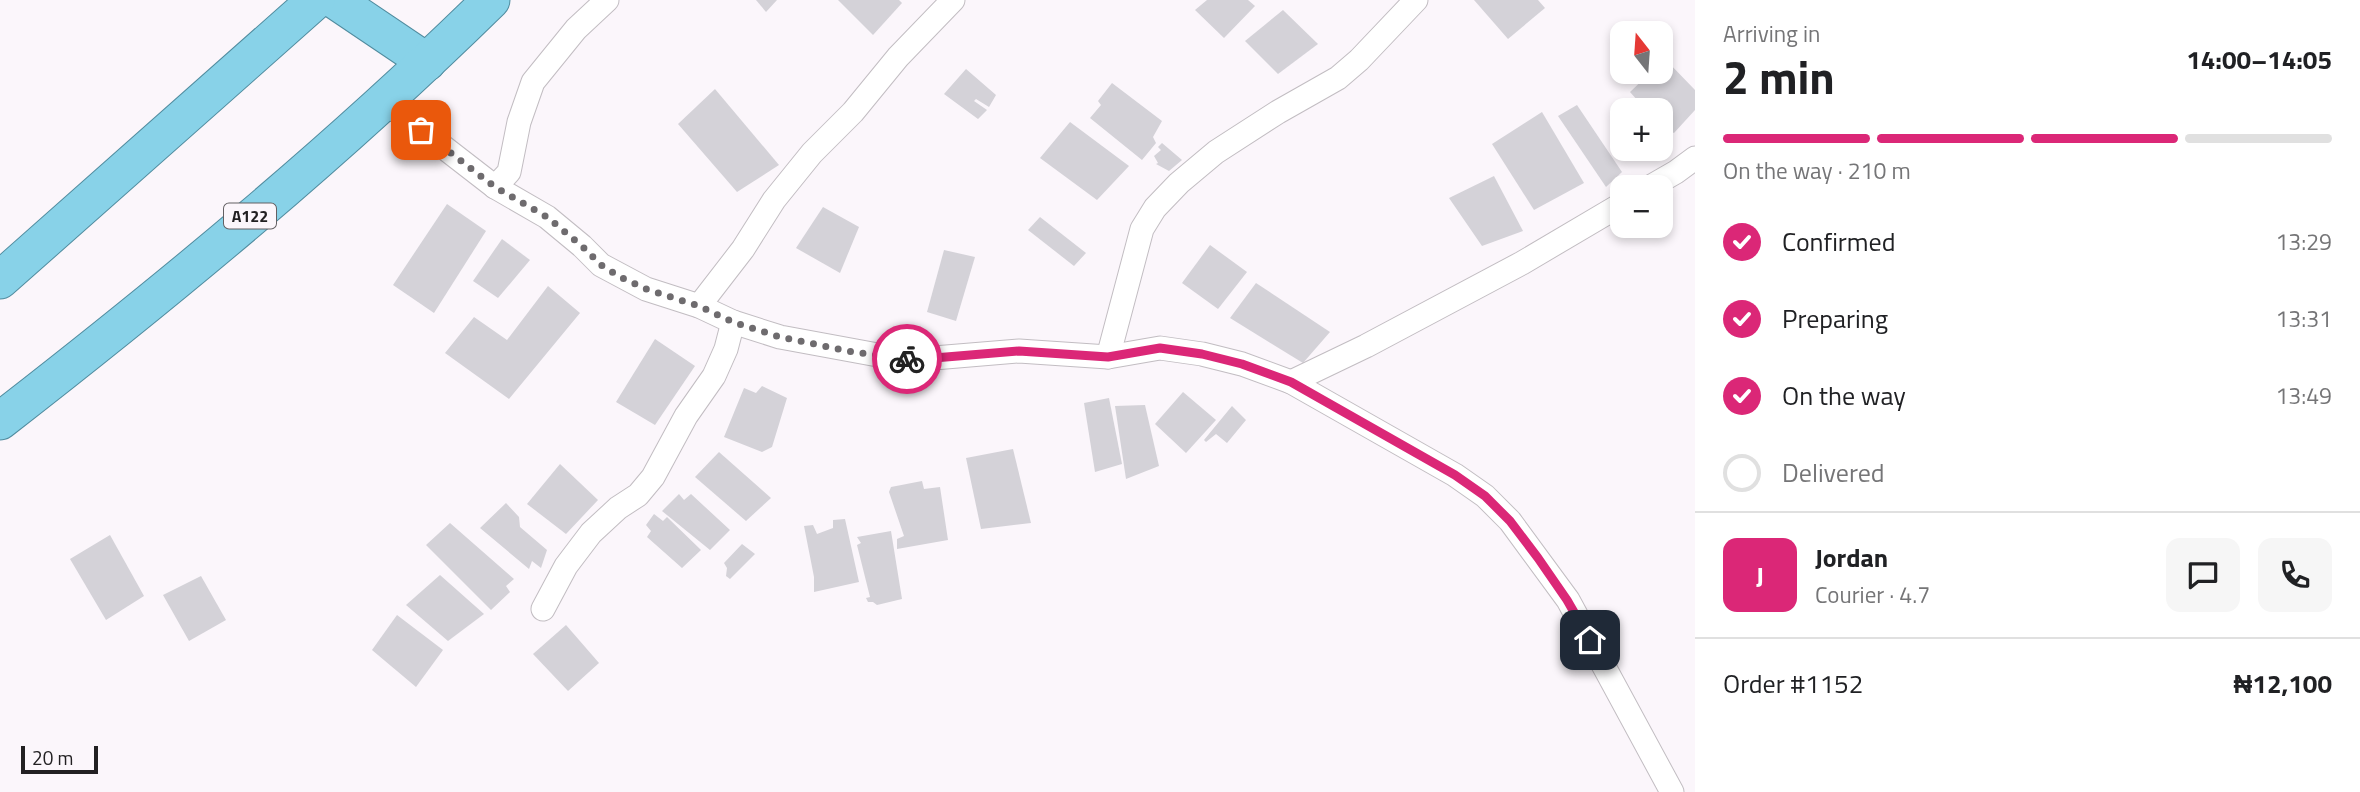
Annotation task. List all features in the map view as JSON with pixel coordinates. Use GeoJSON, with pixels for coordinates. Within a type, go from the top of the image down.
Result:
{"type":"FeatureCollection","features":[{"type":"Feature","properties":{"kind":"highway"},"geometry":{"type":"LineString","coordinates":[[0,279],[316,0]]}},
{"type":"Feature","properties":{"kind":"highway"},"geometry":{"type":"LineString","coordinates":[[335,0],[427,62]]}},
{"type":"Feature","properties":{"kind":"highway","name":"A122"},"geometry":{"type":"LineString","coordinates":[[0,421],[102,342],[384,102],[491,0]]}},
{"type":"Feature","properties":{"kind":"street"},"geometry":{"type":"LineString","coordinates":[[495,187],[509,172],[519,122],[533,82],[568,38],[607,0]]}},
{"type":"Feature","properties":{"kind":"street"},"geometry":{"type":"LineString","coordinates":[[699,306],[743,249],[774,200],[812,153],[853,112],[898,57],[953,0]]}},
{"type":"Feature","properties":{"kind":"street"},"geometry":{"type":"LineString","coordinates":[[1108,357],[1142,229],[1155,208],[1179,183],[1216,152],[1338,78],[1359,60],[1416,0]]}},
{"type":"Feature","properties":{"kind":"street"},"geometry":{"type":"LineString","coordinates":[[384,102],[495,187],[547,217],[601,265],[620,277],[646,289],[699,306],[733,322],[780,337],[894,358],[922,359],[1019,351],[1108,357],[1160,348],[1202,354],[1242,364],[1291,382],[1455,475],[1485,496],[1510,521],[1567,600],[1672,792]]}},
{"type":"Feature","properties":{"kind":"street"},"geometry":{"type":"LineString","coordinates":[[1671,175],[1695,158]]}},
{"type":"Feature","properties":{"kind":"street"},"geometry":{"type":"LineString","coordinates":[[1291,382],[1366,346],[1522,263],[1610,211]]}},
{"type":"Feature","properties":{"kind":"street"},"geometry":{"type":"LineString","coordinates":[[543,609],[566,566],[591,533],[618,508],[638,495],[653,477],[686,416],[714,376],[726,349],[733,322]]}},
{"type":"Feature","properties":{"kind":"building"},"geometry":{"type":"Polygon","coordinates":[[[756,0],[777,0],[766,12],[756,0]]]}},
{"type":"Feature","properties":{"kind":"building"},"geometry":{"type":"Polygon","coordinates":[[[838,0],[899,0],[902,3],[873,35],[838,0]]]}},
{"type":"Feature","properties":{"kind":"building"},"geometry":{"type":"Polygon","coordinates":[[[1207,0],[1248,0],[1255,6],[1224,38],[1195,10],[1207,0]]]}},
{"type":"Feature","properties":{"kind":"building"},"geometry":{"type":"Polygon","coordinates":[[[1474,0],[1538,0],[1545,8],[1508,39],[1474,0]]]}},
{"type":"Feature","properties":{"kind":"building"},"geometry":{"type":"Polygon","coordinates":[[[1283,10],[1318,44],[1278,74],[1245,41],[1283,10]]]}},
{"type":"Feature","properties":{"kind":"building"},"geometry":{"type":"Polygon","coordinates":[[[1673,67],[1695,90],[1695,110],[1674,133],[1673,98],[1635,98],[1630,92],[1638,84],[1673,84],[1673,67]]]}},
{"type":"Feature","properties":{"kind":"building"},"geometry":{"type":"Polygon","coordinates":[[[966,69],[996,95],[989,107],[976,99],[974,101],[987,110],[978,119],[944,94],[966,69]]]}},
{"type":"Feature","properties":{"kind":"building"},"geometry":{"type":"Polygon","coordinates":[[[1112,83],[1162,121],[1153,137],[1156,143],[1142,160],[1090,118],[1101,105],[1098,101],[1112,83]]]}},
{"type":"Feature","properties":{"kind":"building"},"geometry":{"type":"Polygon","coordinates":[[[715,89],[779,165],[737,192],[678,124],[715,89]]]}},
{"type":"Feature","properties":{"kind":"building"},"geometry":{"type":"Polygon","coordinates":[[[1577,105],[1610,154],[1610,161],[1615,161],[1622,172],[1619,175],[1610,175],[1610,183],[1606,187],[1558,116],[1577,105]]]}},
{"type":"Feature","properties":{"kind":"building"},"geometry":{"type":"Polygon","coordinates":[[[1542,112],[1584,183],[1534,210],[1492,144],[1542,112]]]}},
{"type":"Feature","properties":{"kind":"building"},"geometry":{"type":"Polygon","coordinates":[[[1070,122],[1129,166],[1097,200],[1040,158],[1070,122]]]}},
{"type":"Feature","properties":{"kind":"building"},"geometry":{"type":"Polygon","coordinates":[[[1162,143],[1182,160],[1169,171],[1156,164],[1158,163],[1154,156],[1161,150],[1158,147],[1162,143]]]}},
{"type":"Feature","properties":{"kind":"building"},"geometry":{"type":"Polygon","coordinates":[[[1494,176],[1523,231],[1482,246],[1449,198],[1494,176]]]}},
{"type":"Feature","properties":{"kind":"building"},"geometry":{"type":"Polygon","coordinates":[[[447,204],[486,231],[434,313],[393,285],[447,204]]]}},
{"type":"Feature","properties":{"kind":"building"},"geometry":{"type":"Polygon","coordinates":[[[823,207],[859,227],[840,273],[796,248],[823,207]]]}},
{"type":"Feature","properties":{"kind":"building"},"geometry":{"type":"Polygon","coordinates":[[[1040,217],[1086,253],[1074,266],[1028,230],[1040,217]]]}},
{"type":"Feature","properties":{"kind":"building"},"geometry":{"type":"Polygon","coordinates":[[[502,239],[530,260],[498,298],[473,281],[502,239]]]}},
{"type":"Feature","properties":{"kind":"building"},"geometry":{"type":"Polygon","coordinates":[[[1210,245],[1247,272],[1218,309],[1182,283],[1210,245]]]}},
{"type":"Feature","properties":{"kind":"building"},"geometry":{"type":"Polygon","coordinates":[[[944,250],[975,257],[956,321],[927,312],[944,250]]]}},
{"type":"Feature","properties":{"kind":"building"},"geometry":{"type":"Polygon","coordinates":[[[1256,283],[1330,332],[1303,363],[1230,318],[1256,283]]]}},
{"type":"Feature","properties":{"kind":"building"},"geometry":{"type":"Polygon","coordinates":[[[548,286],[580,313],[509,399],[445,353],[474,317],[507,340],[548,286]]]}},
{"type":"Feature","properties":{"kind":"building"},"geometry":{"type":"Polygon","coordinates":[[[655,339],[695,366],[655,425],[616,402],[655,339]]]}},
{"type":"Feature","properties":{"kind":"building"},"geometry":{"type":"Polygon","coordinates":[[[762,386],[787,398],[772,447],[762,452],[724,437],[744,388],[756,393],[762,386]]]}},
{"type":"Feature","properties":{"kind":"building"},"geometry":{"type":"Polygon","coordinates":[[[1183,392],[1216,420],[1186,453],[1155,424],[1183,392]]]}},
{"type":"Feature","properties":{"kind":"building"},"geometry":{"type":"Polygon","coordinates":[[[1109,398],[1122,464],[1095,472],[1084,403],[1109,398]]]}},
{"type":"Feature","properties":{"kind":"building"},"geometry":{"type":"Polygon","coordinates":[[[1145,405],[1159,466],[1126,479],[1115,406],[1145,405]]]}},
{"type":"Feature","properties":{"kind":"building"},"geometry":{"type":"Polygon","coordinates":[[[1232,406],[1246,420],[1227,443],[1216,434],[1206,442],[1204,440],[1232,406]]]}},
{"type":"Feature","properties":{"kind":"building"},"geometry":{"type":"Polygon","coordinates":[[[1013,449],[1031,523],[981,529],[966,458],[1013,449]]]}},
{"type":"Feature","properties":{"kind":"building"},"geometry":{"type":"Polygon","coordinates":[[[719,452],[771,498],[746,521],[695,477],[719,452]]]}},
{"type":"Feature","properties":{"kind":"building"},"geometry":{"type":"Polygon","coordinates":[[[560,464],[598,500],[566,534],[527,504],[560,464]]]}},
{"type":"Feature","properties":{"kind":"building"},"geometry":{"type":"Polygon","coordinates":[[[922,481],[924,489],[940,487],[948,540],[897,549],[897,539],[904,536],[889,492],[891,487],[922,481]]]}},
{"type":"Feature","properties":{"kind":"building"},"geometry":{"type":"Polygon","coordinates":[[[679,494],[684,500],[691,494],[730,530],[710,550],[662,511],[679,494]]]}},
{"type":"Feature","properties":{"kind":"building"},"geometry":{"type":"Polygon","coordinates":[[[506,503],[519,517],[520,527],[547,550],[541,568],[532,561],[529,569],[480,528],[506,503]]]}},
{"type":"Feature","properties":{"kind":"building"},"geometry":{"type":"Polygon","coordinates":[[[654,514],[663,521],[667,517],[701,550],[682,568],[647,537],[651,531],[646,525],[654,514]]]}},
{"type":"Feature","properties":{"kind":"building"},"geometry":{"type":"Polygon","coordinates":[[[845,519],[859,582],[814,592],[814,577],[804,526],[813,525],[817,534],[833,528],[833,520],[845,519]]]}},
{"type":"Feature","properties":{"kind":"building"},"geometry":{"type":"Polygon","coordinates":[[[450,523],[514,579],[506,586],[510,592],[491,610],[426,545],[450,523]]]}},
{"type":"Feature","properties":{"kind":"building"},"geometry":{"type":"Polygon","coordinates":[[[891,531],[902,599],[877,605],[868,602],[866,598],[870,597],[857,545],[861,543],[857,537],[891,531]]]}},
{"type":"Feature","properties":{"kind":"building"},"geometry":{"type":"Polygon","coordinates":[[[110,535],[144,596],[106,620],[70,559],[110,535]]]}},
{"type":"Feature","properties":{"kind":"building"},"geometry":{"type":"Polygon","coordinates":[[[742,544],[755,554],[730,579],[726,576],[727,568],[724,563],[742,544]]]}},
{"type":"Feature","properties":{"kind":"building"},"geometry":{"type":"Polygon","coordinates":[[[440,575],[484,614],[448,641],[406,605],[440,575]]]}},
{"type":"Feature","properties":{"kind":"building"},"geometry":{"type":"Polygon","coordinates":[[[201,576],[226,620],[189,641],[163,595],[201,576]]]}},
{"type":"Feature","properties":{"kind":"building"},"geometry":{"type":"Polygon","coordinates":[[[397,615],[443,650],[416,687],[372,650],[397,615]]]}},
{"type":"Feature","properties":{"kind":"building"},"geometry":{"type":"Polygon","coordinates":[[[566,625],[599,663],[568,691],[533,654],[566,625]]]}},
{"type":"Feature","properties":{"kind":"way so far"},"geometry":{"type":"LineString","coordinates":[[421,130],[495,187],[547,217],[601,265],[620,277],[646,289],[699,306],[733,322],[780,337],[853,352],[907,359]]}},
{"type":"Feature","properties":{"kind":"route"},"geometry":{"type":"LineString","coordinates":[[907,359],[1019,351],[1108,357],[1160,348],[1202,354],[1242,364],[1291,382],[1455,475],[1485,496],[1510,521],[1538,558],[1590,640]]}}]}
